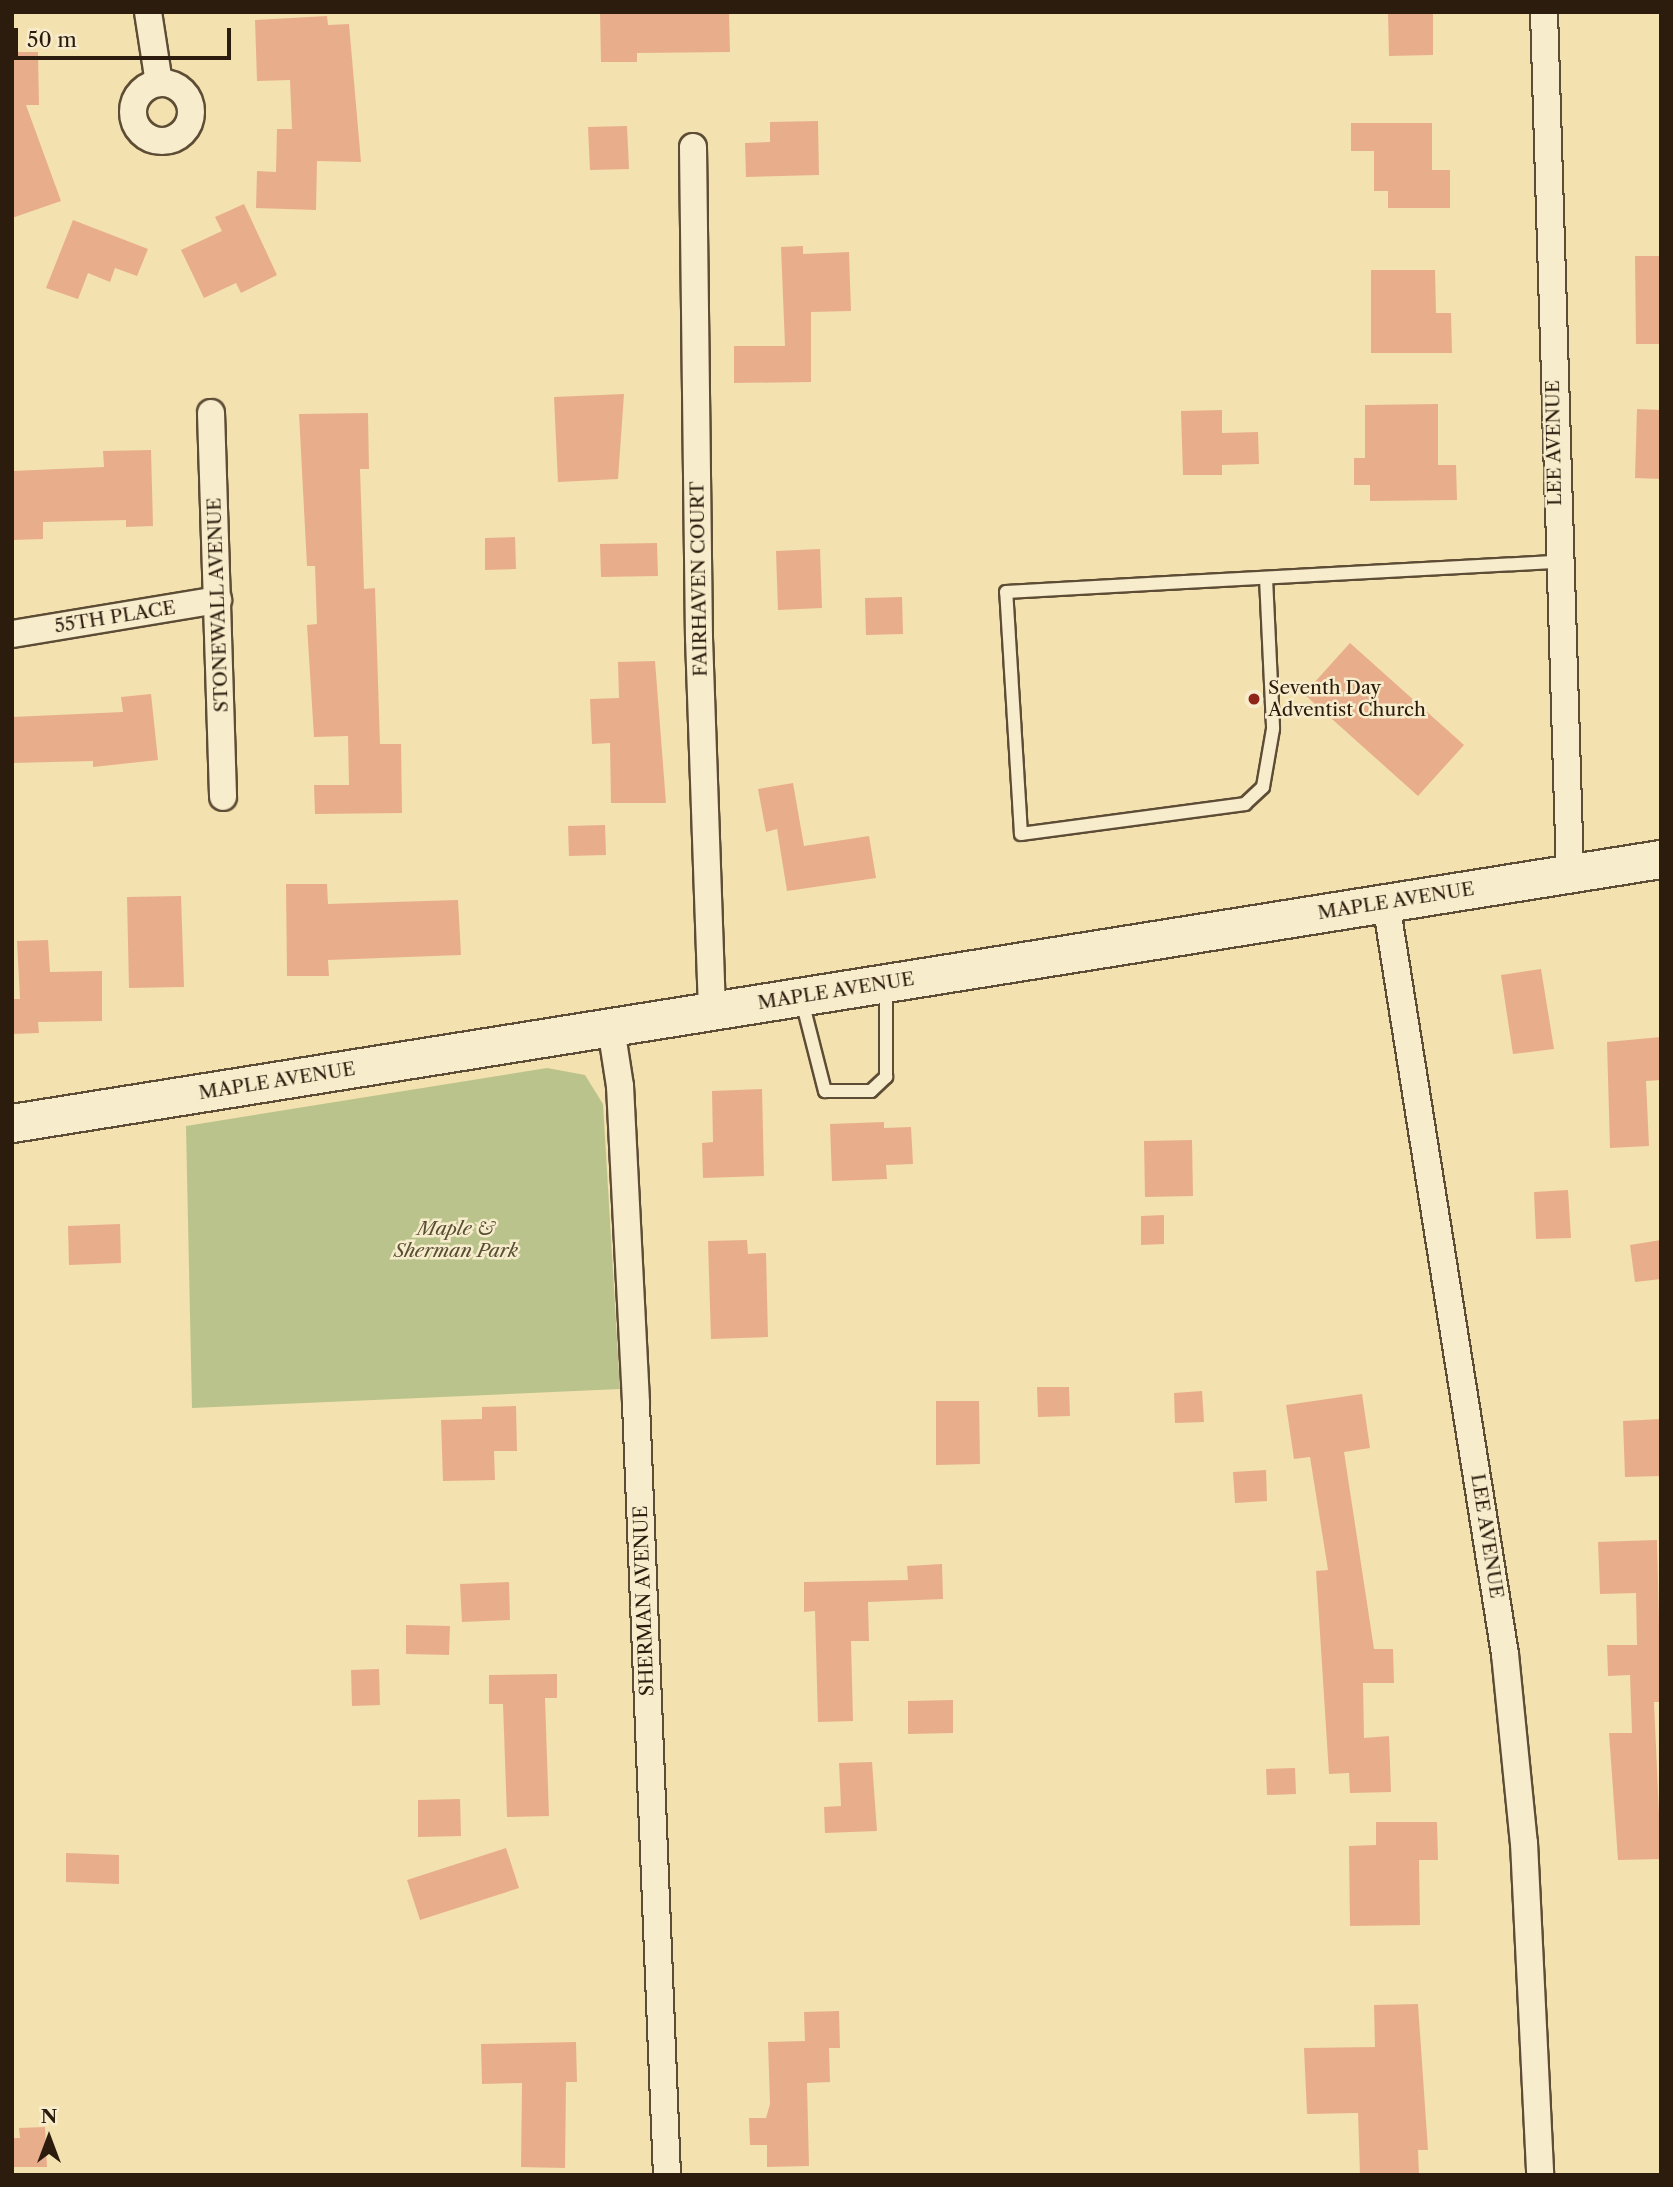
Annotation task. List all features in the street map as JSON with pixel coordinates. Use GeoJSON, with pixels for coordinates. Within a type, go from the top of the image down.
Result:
{"type":"FeatureCollection","features":[{"type":"Feature","properties":{"kind":"main road","name":"MAPLE AVENUE"},"geometry":{"type":"LineString","coordinates":[[12,1123],[1661,859]]}},
{"type":"Feature","properties":{"kind":"street"},"geometry":{"type":"LineString","coordinates":[[148,12],[159,83]]}},
{"type":"Feature","properties":{"kind":"street","name":"LEE AVENUE"},"geometry":{"type":"LineString","coordinates":[[1544,12],[1557,562],[1570,873]]}},
{"type":"Feature","properties":{"kind":"street","name":"FAIRHAVEN COURT"},"geometry":{"type":"LineString","coordinates":[[693,147],[699,638],[712,1011]]}},
{"type":"Feature","properties":{"kind":"street","name":"STONEWALL AVENUE"},"geometry":{"type":"LineString","coordinates":[[211,413],[223,797]]}},
{"type":"Feature","properties":{"kind":"street","name":"55TH PLACE"},"geometry":{"type":"LineString","coordinates":[[12,634],[218,600]]}},
{"type":"Feature","properties":{"kind":"street","name":"LEE AVENUE"},"geometry":{"type":"LineString","coordinates":[[1386,903],[1512,1707],[1540,2175]]}},
{"type":"Feature","properties":{"kind":"street","name":"SHERMAN AVENUE"},"geometry":{"type":"LineString","coordinates":[[611,1028],[620,1086],[636,1404],[667,2175]]}},
{"type":"Feature","properties":{"kind":"lane"},"geometry":{"type":"LineString","coordinates":[[1266,578],[1273,729],[1263,787],[1245,804],[1021,834],[1006,592],[1557,562]]}},
{"type":"Feature","properties":{"kind":"lane"},"geometry":{"type":"LineString","coordinates":[[801,997],[825,1091],[871,1091],[886,1077],[886,983]]}},
{"type":"Feature","properties":{"kind":"green space","name":"Maple & Sherman Park"},"geometry":{"type":"Polygon","coordinates":[[[547,1068],[585,1075],[603,1104],[620,1389],[192,1408],[186,1126],[547,1068]]]}},
{"type":"Feature","properties":{"kind":"building"},"geometry":{"type":"Polygon","coordinates":[[[600,12],[729,12],[730,52],[637,53],[637,62],[601,62],[600,12]]]}},
{"type":"Feature","properties":{"kind":"building"},"geometry":{"type":"Polygon","coordinates":[[[1388,12],[1433,12],[1433,55],[1389,56],[1388,12]]]}},
{"type":"Feature","properties":{"kind":"building"},"geometry":{"type":"Polygon","coordinates":[[[327,16],[328,25],[349,24],[361,162],[317,161],[316,210],[256,208],[257,171],[276,172],[277,129],[292,129],[290,80],[257,81],[255,20],[327,16]]]}},
{"type":"Feature","properties":{"kind":"building"},"geometry":{"type":"Polygon","coordinates":[[[12,52],[38,52],[39,105],[26,105],[61,201],[12,218],[12,52]]]}},
{"type":"Feature","properties":{"kind":"building"},"geometry":{"type":"Polygon","coordinates":[[[818,121],[819,175],[746,177],[745,143],[770,142],[770,122],[818,121]]]}},
{"type":"Feature","properties":{"kind":"building"},"geometry":{"type":"Polygon","coordinates":[[[1351,123],[1432,123],[1432,170],[1450,170],[1450,208],[1388,208],[1388,191],[1374,191],[1374,151],[1351,151],[1351,123]]]}},
{"type":"Feature","properties":{"kind":"building"},"geometry":{"type":"Polygon","coordinates":[[[627,126],[629,169],[590,170],[588,127],[627,126]]]}},
{"type":"Feature","properties":{"kind":"building"},"geometry":{"type":"Polygon","coordinates":[[[244,204],[277,275],[241,293],[236,283],[204,298],[181,250],[222,231],[215,217],[244,204]]]}},
{"type":"Feature","properties":{"kind":"building"},"geometry":{"type":"Polygon","coordinates":[[[73,220],[148,249],[137,276],[115,268],[110,282],[88,273],[78,299],[46,288],[73,220]]]}},
{"type":"Feature","properties":{"kind":"building"},"geometry":{"type":"Polygon","coordinates":[[[803,246],[803,254],[849,252],[851,311],[811,312],[811,382],[734,383],[734,346],[785,346],[781,247],[803,246]]]}},
{"type":"Feature","properties":{"kind":"building"},"geometry":{"type":"Polygon","coordinates":[[[1635,256],[1661,256],[1661,344],[1636,344],[1635,256]]]}},
{"type":"Feature","properties":{"kind":"building"},"geometry":{"type":"Polygon","coordinates":[[[1371,270],[1435,270],[1436,313],[1451,313],[1452,353],[1371,353],[1371,270]]]}},
{"type":"Feature","properties":{"kind":"building"},"geometry":{"type":"Polygon","coordinates":[[[624,394],[618,479],[558,482],[554,397],[624,394]]]}},
{"type":"Feature","properties":{"kind":"building"},"geometry":{"type":"Polygon","coordinates":[[[1438,404],[1438,465],[1456,465],[1457,500],[1370,501],[1370,485],[1354,485],[1354,458],[1365,458],[1365,405],[1438,404]]]}},
{"type":"Feature","properties":{"kind":"building"},"geometry":{"type":"Polygon","coordinates":[[[1637,409],[1661,410],[1661,479],[1635,478],[1637,409]]]}},
{"type":"Feature","properties":{"kind":"building"},"geometry":{"type":"Polygon","coordinates":[[[1222,410],[1222,433],[1258,432],[1259,464],[1222,465],[1222,475],[1183,475],[1181,411],[1222,410]]]}},
{"type":"Feature","properties":{"kind":"building"},"geometry":{"type":"Polygon","coordinates":[[[368,413],[369,469],[360,469],[364,589],[375,588],[380,744],[401,744],[402,813],[315,814],[314,785],[349,785],[348,736],[314,737],[307,625],[317,624],[315,566],[307,566],[299,414],[368,413]]]}},
{"type":"Feature","properties":{"kind":"building"},"geometry":{"type":"Polygon","coordinates":[[[151,450],[153,526],[126,527],[126,520],[43,522],[43,539],[12,540],[12,471],[104,467],[103,451],[151,450]]]}},
{"type":"Feature","properties":{"kind":"building"},"geometry":{"type":"Polygon","coordinates":[[[515,537],[516,569],[485,570],[485,538],[515,537]]]}},
{"type":"Feature","properties":{"kind":"building"},"geometry":{"type":"Polygon","coordinates":[[[657,543],[658,576],[601,577],[600,544],[657,543]]]}},
{"type":"Feature","properties":{"kind":"building"},"geometry":{"type":"Polygon","coordinates":[[[820,549],[822,608],[778,610],[776,551],[820,549]]]}},
{"type":"Feature","properties":{"kind":"building"},"geometry":{"type":"Polygon","coordinates":[[[902,597],[903,634],[866,635],[865,598],[902,597]]]}},
{"type":"Feature","properties":{"kind":"building"},"geometry":{"type":"Polygon","coordinates":[[[1350,643],[1464,745],[1418,796],[1304,694],[1350,643]]]}},
{"type":"Feature","properties":{"kind":"building"},"geometry":{"type":"Polygon","coordinates":[[[655,661],[666,803],[611,803],[610,743],[592,744],[590,699],[619,698],[618,662],[655,661]]]}},
{"type":"Feature","properties":{"kind":"building"},"geometry":{"type":"Polygon","coordinates":[[[151,694],[158,760],[93,767],[93,761],[12,763],[12,717],[123,712],[121,697],[151,694]]]}},
{"type":"Feature","properties":{"kind":"building"},"geometry":{"type":"Polygon","coordinates":[[[793,783],[804,846],[869,836],[876,878],[787,891],[777,829],[766,832],[758,789],[793,783]]]}},
{"type":"Feature","properties":{"kind":"building"},"geometry":{"type":"Polygon","coordinates":[[[605,825],[606,855],[569,856],[568,826],[605,825]]]}},
{"type":"Feature","properties":{"kind":"building"},"geometry":{"type":"Polygon","coordinates":[[[286,884],[327,884],[328,904],[458,900],[461,955],[328,960],[329,976],[287,976],[286,884]]]}},
{"type":"Feature","properties":{"kind":"building"},"geometry":{"type":"Polygon","coordinates":[[[181,896],[184,987],[129,988],[127,897],[181,896]]]}},
{"type":"Feature","properties":{"kind":"building"},"geometry":{"type":"Polygon","coordinates":[[[48,940],[50,972],[102,971],[102,1021],[38,1022],[39,1033],[12,1034],[12,999],[20,999],[17,941],[48,940]]]}},
{"type":"Feature","properties":{"kind":"building"},"geometry":{"type":"Polygon","coordinates":[[[1541,969],[1554,1049],[1513,1054],[1501,975],[1541,969]]]}},
{"type":"Feature","properties":{"kind":"building"},"geometry":{"type":"Polygon","coordinates":[[[1661,1037],[1661,1080],[1646,1081],[1649,1146],[1610,1148],[1607,1042],[1661,1037]]]}},
{"type":"Feature","properties":{"kind":"building"},"geometry":{"type":"Polygon","coordinates":[[[762,1089],[764,1176],[703,1178],[702,1143],[713,1142],[712,1091],[762,1089]]]}},
{"type":"Feature","properties":{"kind":"building"},"geometry":{"type":"Polygon","coordinates":[[[884,1122],[884,1128],[911,1127],[913,1164],[886,1165],[887,1179],[832,1181],[830,1124],[884,1122]]]}},
{"type":"Feature","properties":{"kind":"building"},"geometry":{"type":"Polygon","coordinates":[[[1192,1140],[1193,1196],[1145,1197],[1144,1141],[1192,1140]]]}},
{"type":"Feature","properties":{"kind":"building"},"geometry":{"type":"Polygon","coordinates":[[[1568,1190],[1571,1238],[1536,1239],[1534,1192],[1568,1190]]]}},
{"type":"Feature","properties":{"kind":"building"},"geometry":{"type":"Polygon","coordinates":[[[1164,1215],[1164,1244],[1141,1245],[1141,1216],[1164,1215]]]}},
{"type":"Feature","properties":{"kind":"building"},"geometry":{"type":"Polygon","coordinates":[[[120,1224],[121,1263],[69,1265],[68,1226],[120,1224]]]}},
{"type":"Feature","properties":{"kind":"building"},"geometry":{"type":"Polygon","coordinates":[[[747,1240],[748,1254],[766,1253],[768,1337],[711,1339],[708,1241],[747,1240]]]}},
{"type":"Feature","properties":{"kind":"building"},"geometry":{"type":"Polygon","coordinates":[[[1661,1240],[1661,1279],[1635,1282],[1630,1245],[1661,1240]]]}},
{"type":"Feature","properties":{"kind":"building"},"geometry":{"type":"Polygon","coordinates":[[[1037,1387],[1069,1387],[1070,1416],[1038,1417],[1037,1387]]]}},
{"type":"Feature","properties":{"kind":"building"},"geometry":{"type":"Polygon","coordinates":[[[1202,1391],[1204,1422],[1175,1423],[1174,1393],[1202,1391]]]}},
{"type":"Feature","properties":{"kind":"building"},"geometry":{"type":"Polygon","coordinates":[[[1362,1394],[1370,1448],[1344,1452],[1374,1649],[1393,1649],[1394,1683],[1363,1683],[1364,1738],[1389,1736],[1391,1792],[1350,1793],[1349,1773],[1329,1774],[1316,1571],[1328,1570],[1310,1457],[1294,1459],[1286,1405],[1362,1394]]]}},
{"type":"Feature","properties":{"kind":"building"},"geometry":{"type":"Polygon","coordinates":[[[936,1401],[979,1401],[980,1464],[936,1465],[936,1401]]]}},
{"type":"Feature","properties":{"kind":"building"},"geometry":{"type":"Polygon","coordinates":[[[516,1406],[517,1451],[494,1451],[495,1480],[443,1481],[441,1420],[482,1419],[482,1407],[516,1406]]]}},
{"type":"Feature","properties":{"kind":"building"},"geometry":{"type":"Polygon","coordinates":[[[1661,1419],[1661,1476],[1625,1477],[1623,1421],[1661,1419]]]}},
{"type":"Feature","properties":{"kind":"building"},"geometry":{"type":"Polygon","coordinates":[[[1266,1470],[1267,1501],[1235,1503],[1233,1472],[1266,1470]]]}},
{"type":"Feature","properties":{"kind":"building"},"geometry":{"type":"Polygon","coordinates":[[[1657,1540],[1661,1702],[1654,1702],[1661,1859],[1618,1860],[1609,1733],[1632,1733],[1630,1675],[1608,1676],[1607,1645],[1637,1645],[1636,1593],[1600,1594],[1598,1542],[1657,1540]]]}},
{"type":"Feature","properties":{"kind":"building"},"geometry":{"type":"Polygon","coordinates":[[[942,1564],[943,1599],[868,1602],[869,1641],[851,1641],[853,1721],[818,1722],[815,1611],[804,1612],[804,1582],[908,1580],[907,1566],[942,1564]]]}},
{"type":"Feature","properties":{"kind":"building"},"geometry":{"type":"Polygon","coordinates":[[[509,1582],[510,1620],[462,1622],[460,1584],[509,1582]]]}},
{"type":"Feature","properties":{"kind":"building"},"geometry":{"type":"Polygon","coordinates":[[[406,1625],[450,1626],[449,1655],[406,1654],[406,1625]]]}},
{"type":"Feature","properties":{"kind":"building"},"geometry":{"type":"Polygon","coordinates":[[[379,1669],[380,1705],[352,1706],[351,1670],[379,1669]]]}},
{"type":"Feature","properties":{"kind":"building"},"geometry":{"type":"Polygon","coordinates":[[[557,1674],[557,1698],[545,1698],[549,1816],[507,1817],[503,1704],[489,1704],[489,1675],[557,1674]]]}},
{"type":"Feature","properties":{"kind":"building"},"geometry":{"type":"Polygon","coordinates":[[[953,1700],[953,1733],[908,1734],[908,1701],[953,1700]]]}},
{"type":"Feature","properties":{"kind":"building"},"geometry":{"type":"Polygon","coordinates":[[[872,1762],[877,1831],[825,1833],[824,1807],[841,1806],[839,1763],[872,1762]]]}},
{"type":"Feature","properties":{"kind":"building"},"geometry":{"type":"Polygon","coordinates":[[[1295,1768],[1296,1794],[1267,1795],[1266,1769],[1295,1768]]]}},
{"type":"Feature","properties":{"kind":"building"},"geometry":{"type":"Polygon","coordinates":[[[460,1799],[461,1836],[418,1837],[418,1800],[460,1799]]]}},
{"type":"Feature","properties":{"kind":"building"},"geometry":{"type":"Polygon","coordinates":[[[1376,1822],[1437,1822],[1438,1860],[1419,1860],[1420,1925],[1350,1926],[1349,1846],[1376,1845],[1376,1822]]]}},
{"type":"Feature","properties":{"kind":"building"},"geometry":{"type":"Polygon","coordinates":[[[506,1848],[519,1888],[420,1920],[407,1880],[506,1848]]]}},
{"type":"Feature","properties":{"kind":"building"},"geometry":{"type":"Polygon","coordinates":[[[66,1853],[119,1855],[119,1884],[66,1882],[66,1853]]]}},
{"type":"Feature","properties":{"kind":"building"},"geometry":{"type":"Polygon","coordinates":[[[1418,2004],[1428,2150],[1418,2150],[1419,2175],[1360,2175],[1358,2113],[1307,2114],[1304,2048],[1375,2047],[1374,2005],[1418,2004]]]}},
{"type":"Feature","properties":{"kind":"building"},"geometry":{"type":"Polygon","coordinates":[[[839,2011],[840,2048],[829,2048],[830,2082],[807,2083],[809,2166],[767,2167],[767,2145],[750,2145],[749,2118],[766,2118],[770,2104],[768,2042],[805,2041],[804,2012],[839,2011]]]}},
{"type":"Feature","properties":{"kind":"building"},"geometry":{"type":"Polygon","coordinates":[[[576,2042],[577,2082],[566,2082],[565,2168],[521,2167],[522,2083],[482,2084],[481,2044],[576,2042]]]}},
{"type":"Feature","properties":{"kind":"building"},"geometry":{"type":"Polygon","coordinates":[[[45,2127],[47,2167],[12,2167],[12,2138],[20,2138],[19,2128],[45,2127]]]}},
{"type":"Feature","properties":{"kind":"place","name":"Seventh Day Adventist Church"},"geometry":{"type":"Point","coordinates":[1254,699]}}]}
